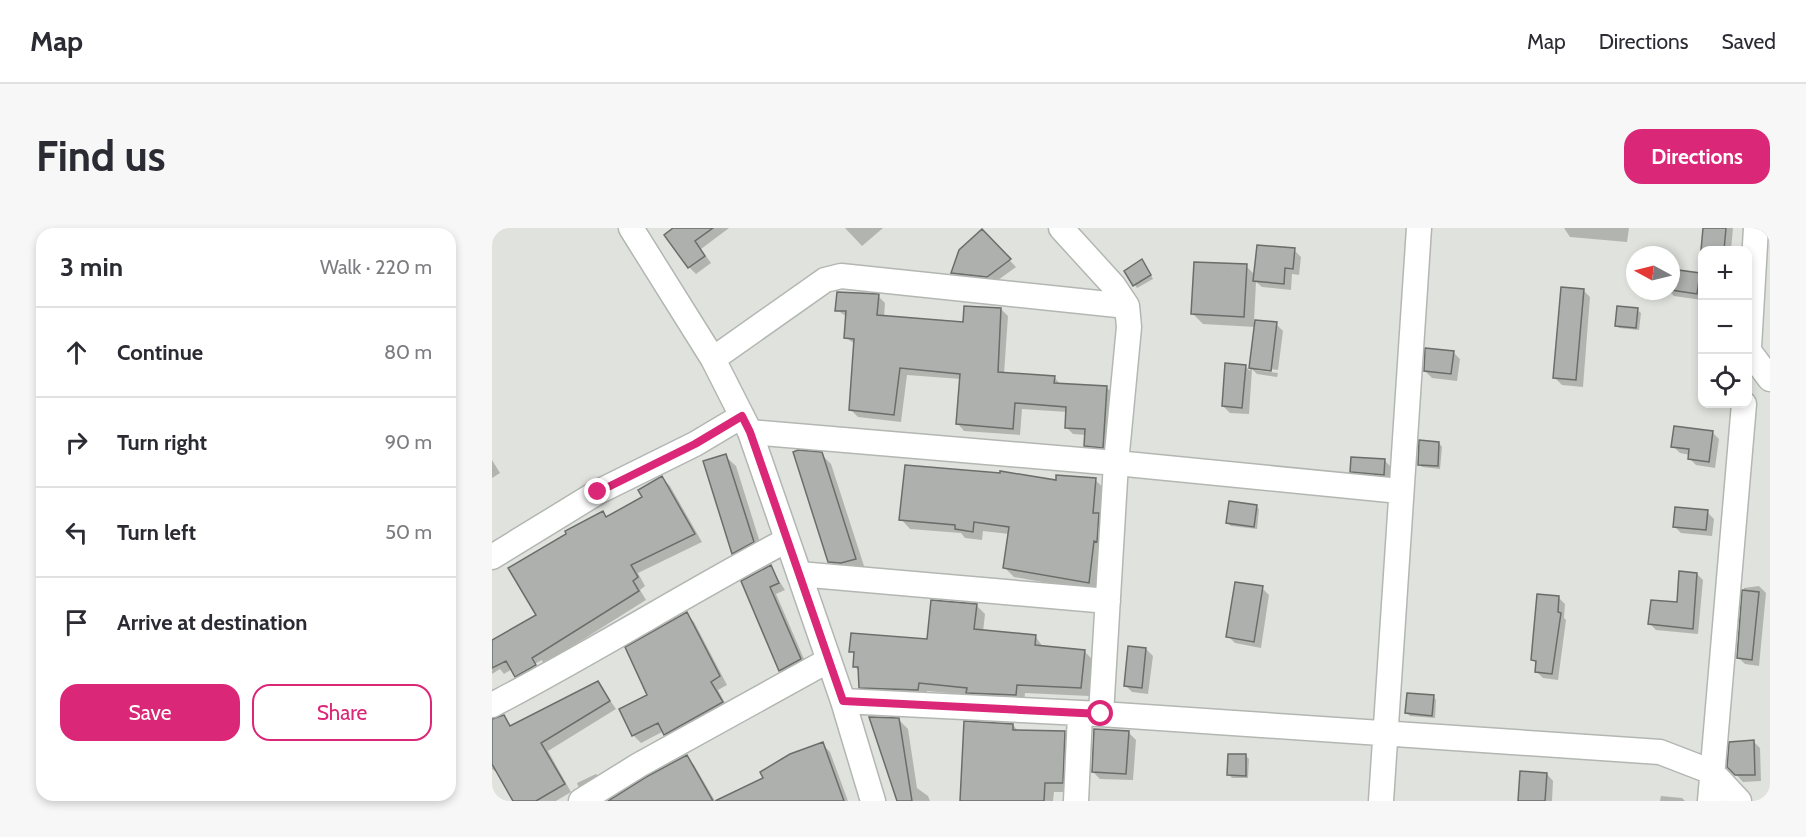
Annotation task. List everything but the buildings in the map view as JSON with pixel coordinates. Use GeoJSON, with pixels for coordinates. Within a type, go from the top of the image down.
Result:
{"type":"FeatureCollection","features":[{"type":"Feature","properties":{"kind":"street"},"geometry":{"type":"LineString","coordinates":[[1061,228],[1113,285],[1127,306],[1129,327],[1116,463],[1107,601],[1076,801]]}},
{"type":"Feature","properties":{"kind":"street"},"geometry":{"type":"LineString","coordinates":[[1381,801],[1419,228]]}},
{"type":"Feature","properties":{"kind":"street"},"geometry":{"type":"LineString","coordinates":[[1748,354],[1756,228]]}},
{"type":"Feature","properties":{"kind":"street"},"geometry":{"type":"LineString","coordinates":[[643,232],[713,358],[746,424],[843,701],[867,799]]}},
{"type":"Feature","properties":{"kind":"street"},"geometry":{"type":"LineString","coordinates":[[713,358],[825,280],[841,276],[1127,306]]}},
{"type":"Feature","properties":{"kind":"street"},"geometry":{"type":"LineString","coordinates":[[1752,362],[1770,379]]}},
{"type":"Feature","properties":{"kind":"street"},"geometry":{"type":"LineString","coordinates":[[1710,801],[1744,408]]}},
{"type":"Feature","properties":{"kind":"street"},"geometry":{"type":"LineString","coordinates":[[492,557],[598,492],[695,444],[746,424],[1400,491]]}},
{"type":"Feature","properties":{"kind":"street"},"geometry":{"type":"LineString","coordinates":[[492,705],[571,663],[692,591],[787,540]]}},
{"type":"Feature","properties":{"kind":"street"},"geometry":{"type":"LineString","coordinates":[[799,574],[1107,601]]}},
{"type":"Feature","properties":{"kind":"street"},"geometry":{"type":"LineString","coordinates":[[581,801],[639,765],[829,660]]}},
{"type":"Feature","properties":{"kind":"street"},"geometry":{"type":"LineString","coordinates":[[843,701],[1385,732],[1660,752],[1712,772],[1739,801]]}},
{"type":"Feature","properties":{"kind":"route"},"geometry":{"type":"LineString","coordinates":[[598,492],[695,444],[742,416],[750,432],[843,701],[1080,715],[1101,714]]}}]}
